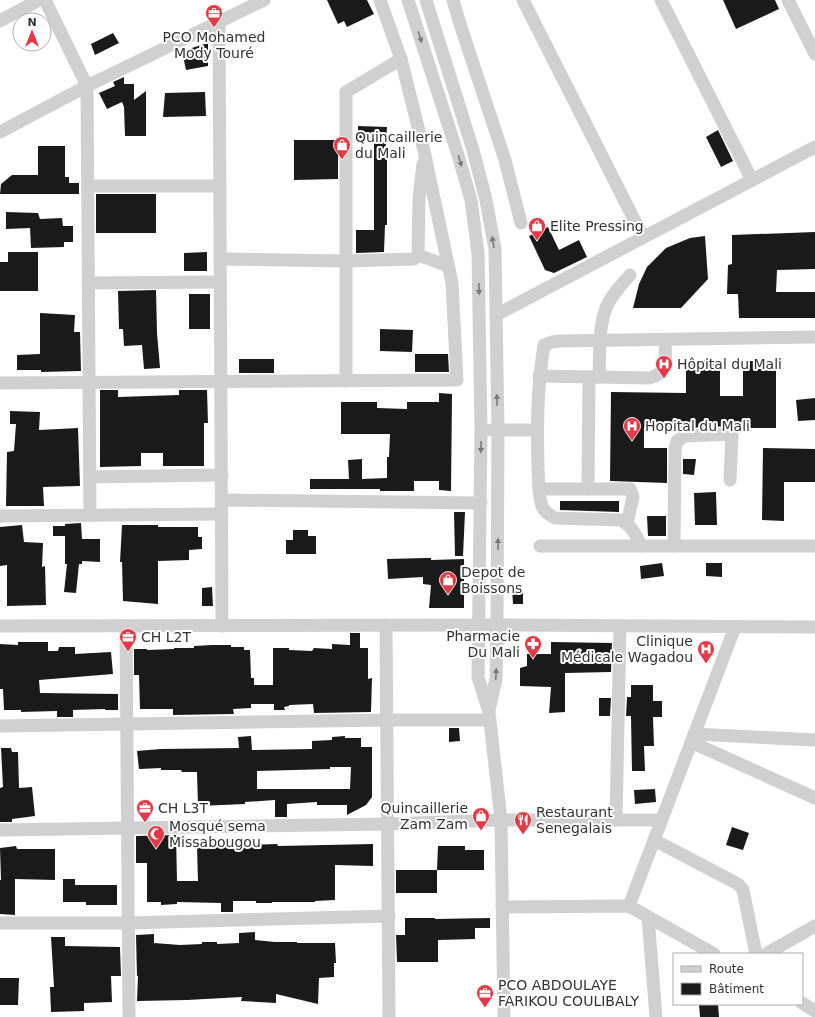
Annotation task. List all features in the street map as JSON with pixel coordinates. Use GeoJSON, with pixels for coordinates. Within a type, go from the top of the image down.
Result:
{"type":"FeatureCollection","features":[{"type":"Feature","properties":{"kind":"street"},"geometry":{"type":"LineString","coordinates":[[0,20],[39,0]]}},
{"type":"Feature","properties":{"kind":"street"},"geometry":{"type":"LineString","coordinates":[[45,0],[87,86],[90,515]]}},
{"type":"Feature","properties":{"kind":"street"},"geometry":{"type":"LineString","coordinates":[[0,132],[87,86],[219,22],[244,4],[264,0]]}},
{"type":"Feature","properties":{"kind":"street"},"geometry":{"type":"LineString","coordinates":[[0,383],[457,380],[452,283],[424,151],[401,59],[380,0]]}},
{"type":"Feature","properties":{"kind":"street"},"geometry":{"type":"LineString","coordinates":[[408,0],[471,200],[478,253],[481,430],[478,678],[489,716],[501,820],[504,1017]]}},
{"type":"Feature","properties":{"kind":"street"},"geometry":{"type":"LineString","coordinates":[[426,0],[473,150],[486,200],[495,249],[498,430],[497,625],[496,679],[489,716]]}},
{"type":"Feature","properties":{"kind":"street"},"geometry":{"type":"LineString","coordinates":[[454,0],[460,24],[505,160],[521,223]]}},
{"type":"Feature","properties":{"kind":"street"},"geometry":{"type":"LineString","coordinates":[[523,0],[643,237]]}},
{"type":"Feature","properties":{"kind":"street"},"geometry":{"type":"LineString","coordinates":[[662,0],[752,180]]}},
{"type":"Feature","properties":{"kind":"street"},"geometry":{"type":"LineString","coordinates":[[788,0],[813,47]]}},
{"type":"Feature","properties":{"kind":"street"},"geometry":{"type":"LineString","coordinates":[[219,22],[222,626]]}},
{"type":"Feature","properties":{"kind":"street"},"geometry":{"type":"LineString","coordinates":[[346,381],[346,92],[401,59]]}},
{"type":"Feature","properties":{"kind":"street"},"geometry":{"type":"LineString","coordinates":[[496,314],[815,147]]}},
{"type":"Feature","properties":{"kind":"street"},"geometry":{"type":"LineString","coordinates":[[220,260],[346,261],[414,259],[418,255],[420,199],[424,151]]}},
{"type":"Feature","properties":{"kind":"street"},"geometry":{"type":"LineString","coordinates":[[88,186],[220,186]]}},
{"type":"Feature","properties":{"kind":"street"},"geometry":{"type":"LineString","coordinates":[[418,255],[448,266]]}},
{"type":"Feature","properties":{"kind":"street"},"geometry":{"type":"LineString","coordinates":[[588,489],[594,377],[602,326],[606,308],[617,290],[630,275]]}},
{"type":"Feature","properties":{"kind":"street"},"geometry":{"type":"LineString","coordinates":[[89,283],[220,282]]}},
{"type":"Feature","properties":{"kind":"street"},"geometry":{"type":"LineString","coordinates":[[641,546],[634,530],[628,523],[621,520],[555,518],[546,513],[542,506],[539,489],[537,430],[539,376],[544,345],[561,341],[815,337]]}},
{"type":"Feature","properties":{"kind":"street"},"geometry":{"type":"LineString","coordinates":[[539,376],[649,378],[658,376],[665,368],[665,340]]}},
{"type":"Feature","properties":{"kind":"street"},"geometry":{"type":"LineString","coordinates":[[481,430],[537,430]]}},
{"type":"Feature","properties":{"kind":"street"},"geometry":{"type":"LineString","coordinates":[[674,546],[675,450],[677,442],[685,436],[732,434],[730,480]]}},
{"type":"Feature","properties":{"kind":"street"},"geometry":{"type":"LineString","coordinates":[[90,477],[222,475]]}},
{"type":"Feature","properties":{"kind":"street"},"geometry":{"type":"LineString","coordinates":[[539,489],[630,489],[633,497],[628,523]]}},
{"type":"Feature","properties":{"kind":"street"},"geometry":{"type":"LineString","coordinates":[[222,500],[481,503]]}},
{"type":"Feature","properties":{"kind":"street"},"geometry":{"type":"LineString","coordinates":[[0,516],[222,514]]}},
{"type":"Feature","properties":{"kind":"street"},"geometry":{"type":"LineString","coordinates":[[540,546],[815,546]]}},
{"type":"Feature","properties":{"kind":"street"},"geometry":{"type":"LineString","coordinates":[[386,625],[389,1017]]}},
{"type":"Feature","properties":{"kind":"street"},"geometry":{"type":"LineString","coordinates":[[0,626],[497,625],[815,627]]}},
{"type":"Feature","properties":{"kind":"street"},"geometry":{"type":"LineString","coordinates":[[126,626],[129,1017]]}},
{"type":"Feature","properties":{"kind":"street"},"geometry":{"type":"LineString","coordinates":[[616,820],[620,626]]}},
{"type":"Feature","properties":{"kind":"street"},"geometry":{"type":"LineString","coordinates":[[629,906],[735,627]]}},
{"type":"Feature","properties":{"kind":"street"},"geometry":{"type":"LineString","coordinates":[[0,726],[387,720],[489,716]]}},
{"type":"Feature","properties":{"kind":"street"},"geometry":{"type":"LineString","coordinates":[[693,738],[815,740]]}},
{"type":"Feature","properties":{"kind":"street"},"geometry":{"type":"LineString","coordinates":[[693,738],[815,798]]}},
{"type":"Feature","properties":{"kind":"street"},"geometry":{"type":"LineString","coordinates":[[0,830],[388,824],[501,820],[661,820]]}},
{"type":"Feature","properties":{"kind":"street"},"geometry":{"type":"LineString","coordinates":[[654,840],[738,884],[743,890],[756,953]]}},
{"type":"Feature","properties":{"kind":"street"},"geometry":{"type":"LineString","coordinates":[[502,907],[629,906],[712,953]]}},
{"type":"Feature","properties":{"kind":"street"},"geometry":{"type":"LineString","coordinates":[[0,923],[128,923],[388,916]]}},
{"type":"Feature","properties":{"kind":"street"},"geometry":{"type":"LineString","coordinates":[[648,917],[656,1017]]}},
{"type":"Feature","properties":{"kind":"street"},"geometry":{"type":"LineString","coordinates":[[768,953],[815,926]]}},
{"type":"Feature","properties":{"kind":"street"},"geometry":{"type":"LineString","coordinates":[[803,1005],[815,1011]]}},
{"type":"Feature","properties":{"kind":"building"},"geometry":{"type":"Polygon","coordinates":[[[327,0],[367,0],[374,14],[347,27],[344,21],[338,24],[327,0]]]}},
{"type":"Feature","properties":{"kind":"building"},"geometry":{"type":"Polygon","coordinates":[[[723,0],[775,0],[779,9],[736,29],[723,0]]]}},
{"type":"Feature","properties":{"kind":"building"},"geometry":{"type":"Polygon","coordinates":[[[113,33],[119,43],[95,55],[91,44],[113,33]]]}},
{"type":"Feature","properties":{"kind":"building"},"geometry":{"type":"Polygon","coordinates":[[[208,43],[208,66],[186,70],[182,51],[208,43]]]}},
{"type":"Feature","properties":{"kind":"building"},"geometry":{"type":"Polygon","coordinates":[[[124,77],[124,84],[134,84],[134,100],[146,91],[146,136],[125,136],[124,107],[122,102],[107,109],[99,93],[115,86],[113,82],[124,77]]]}},
{"type":"Feature","properties":{"kind":"building"},"geometry":{"type":"Polygon","coordinates":[[[205,92],[206,116],[163,117],[165,93],[205,92]]]}},
{"type":"Feature","properties":{"kind":"building"},"geometry":{"type":"Polygon","coordinates":[[[358,126],[387,127],[385,157],[387,157],[387,225],[385,225],[384,252],[356,253],[356,230],[374,230],[374,138],[358,138],[358,126]]]}},
{"type":"Feature","properties":{"kind":"building"},"geometry":{"type":"Polygon","coordinates":[[[718,130],[733,161],[721,167],[706,137],[718,130]]]}},
{"type":"Feature","properties":{"kind":"building"},"geometry":{"type":"Polygon","coordinates":[[[294,140],[338,140],[338,179],[294,180],[294,140]]]}},
{"type":"Feature","properties":{"kind":"building"},"geometry":{"type":"Polygon","coordinates":[[[38,146],[65,146],[65,177],[69,177],[69,183],[79,183],[79,194],[0,194],[1,184],[12,175],[38,175],[38,146]]]}},
{"type":"Feature","properties":{"kind":"building"},"geometry":{"type":"Polygon","coordinates":[[[96,194],[156,194],[156,233],[96,233],[96,194]]]}},
{"type":"Feature","properties":{"kind":"building"},"geometry":{"type":"Polygon","coordinates":[[[6,212],[38,213],[40,219],[62,218],[63,226],[73,226],[73,242],[64,242],[64,247],[31,248],[30,228],[6,229],[6,212]]]}},
{"type":"Feature","properties":{"kind":"building"},"geometry":{"type":"Polygon","coordinates":[[[548,227],[559,250],[579,240],[587,257],[554,273],[545,270],[529,236],[548,227]]]}},
{"type":"Feature","properties":{"kind":"building"},"geometry":{"type":"Polygon","coordinates":[[[815,232],[815,269],[777,270],[776,292],[815,292],[815,318],[739,318],[738,294],[727,294],[728,265],[732,264],[732,235],[815,232]]]}},
{"type":"Feature","properties":{"kind":"building"},"geometry":{"type":"Polygon","coordinates":[[[705,236],[708,279],[681,308],[633,308],[639,284],[647,267],[666,248],[690,238],[705,236]]]}},
{"type":"Feature","properties":{"kind":"building"},"geometry":{"type":"Polygon","coordinates":[[[8,252],[38,252],[38,291],[0,291],[0,262],[8,262],[8,252]]]}},
{"type":"Feature","properties":{"kind":"building"},"geometry":{"type":"Polygon","coordinates":[[[207,252],[207,271],[184,271],[184,253],[207,252]]]}},
{"type":"Feature","properties":{"kind":"building"},"geometry":{"type":"Polygon","coordinates":[[[156,290],[157,333],[160,368],[144,369],[142,345],[124,346],[123,329],[119,329],[118,291],[156,290]]]}},
{"type":"Feature","properties":{"kind":"building"},"geometry":{"type":"Polygon","coordinates":[[[189,294],[210,294],[210,329],[189,329],[189,294]]]}},
{"type":"Feature","properties":{"kind":"building"},"geometry":{"type":"Polygon","coordinates":[[[40,313],[75,315],[74,332],[80,332],[81,371],[41,372],[41,370],[17,370],[17,355],[40,354],[40,313]]]}},
{"type":"Feature","properties":{"kind":"building"},"geometry":{"type":"Polygon","coordinates":[[[380,329],[413,330],[412,352],[380,351],[380,329]]]}},
{"type":"Feature","properties":{"kind":"building"},"geometry":{"type":"Polygon","coordinates":[[[415,354],[448,354],[449,372],[415,372],[415,354]]]}},
{"type":"Feature","properties":{"kind":"building"},"geometry":{"type":"Polygon","coordinates":[[[239,359],[274,359],[274,373],[239,373],[239,359]]]}},
{"type":"Feature","properties":{"kind":"building"},"geometry":{"type":"Polygon","coordinates":[[[686,360],[720,360],[720,396],[743,396],[743,361],[776,361],[776,428],[737,428],[732,426],[688,428],[644,427],[644,448],[667,448],[667,483],[610,481],[611,392],[686,393],[686,360]]]}},
{"type":"Feature","properties":{"kind":"building"},"geometry":{"type":"Polygon","coordinates":[[[100,390],[118,390],[118,397],[179,395],[179,390],[207,390],[208,423],[204,423],[204,466],[163,466],[163,453],[141,453],[141,466],[100,467],[100,390]]]}},
{"type":"Feature","properties":{"kind":"building"},"geometry":{"type":"Polygon","coordinates":[[[439,393],[452,394],[451,491],[439,490],[439,481],[414,481],[414,491],[380,491],[380,489],[310,489],[310,479],[349,479],[348,460],[362,459],[362,479],[387,478],[387,457],[389,457],[390,434],[341,434],[341,402],[377,402],[377,408],[407,409],[407,402],[439,402],[439,393]]]}},
{"type":"Feature","properties":{"kind":"building"},"geometry":{"type":"Polygon","coordinates":[[[815,398],[815,420],[798,421],[796,400],[815,398]]]}},
{"type":"Feature","properties":{"kind":"building"},"geometry":{"type":"Polygon","coordinates":[[[10,411],[40,412],[39,430],[78,428],[80,486],[43,487],[44,506],[6,506],[7,452],[14,451],[16,424],[10,424],[10,411]]]}},
{"type":"Feature","properties":{"kind":"building"},"geometry":{"type":"Polygon","coordinates":[[[763,448],[815,449],[815,482],[784,482],[784,521],[762,520],[763,448]]]}},
{"type":"Feature","properties":{"kind":"building"},"geometry":{"type":"Polygon","coordinates":[[[683,459],[696,459],[694,475],[683,474],[683,459]]]}},
{"type":"Feature","properties":{"kind":"building"},"geometry":{"type":"Polygon","coordinates":[[[716,492],[717,525],[695,525],[694,493],[716,492]]]}},
{"type":"Feature","properties":{"kind":"building"},"geometry":{"type":"Polygon","coordinates":[[[560,501],[619,501],[619,512],[560,510],[560,501]]]}},
{"type":"Feature","properties":{"kind":"building"},"geometry":{"type":"Polygon","coordinates":[[[454,512],[465,512],[463,556],[455,556],[454,512]]]}},
{"type":"Feature","properties":{"kind":"building"},"geometry":{"type":"Polygon","coordinates":[[[647,516],[666,516],[666,536],[648,536],[647,516]]]}},
{"type":"Feature","properties":{"kind":"building"},"geometry":{"type":"Polygon","coordinates":[[[81,523],[82,539],[100,539],[100,562],[82,561],[82,564],[79,564],[76,593],[64,592],[67,564],[65,564],[65,536],[53,536],[53,526],[65,526],[65,524],[81,523]]]}},
{"type":"Feature","properties":{"kind":"building"},"geometry":{"type":"Polygon","coordinates":[[[22,525],[24,542],[43,543],[42,567],[45,566],[46,605],[7,606],[7,565],[0,566],[0,527],[22,525]]]}},
{"type":"Feature","properties":{"kind":"building"},"geometry":{"type":"Polygon","coordinates":[[[122,525],[198,527],[198,537],[202,537],[202,549],[189,550],[189,560],[158,561],[158,604],[123,601],[122,562],[120,562],[122,525]]]}},
{"type":"Feature","properties":{"kind":"building"},"geometry":{"type":"Polygon","coordinates":[[[293,530],[308,530],[308,536],[316,536],[316,554],[286,554],[286,540],[293,540],[293,530]]]}},
{"type":"Feature","properties":{"kind":"building"},"geometry":{"type":"Polygon","coordinates":[[[431,558],[431,560],[464,559],[464,608],[429,608],[431,585],[423,584],[423,577],[388,579],[387,559],[431,558]]]}},
{"type":"Feature","properties":{"kind":"building"},"geometry":{"type":"Polygon","coordinates":[[[662,563],[664,576],[641,579],[640,566],[662,563]]]}},
{"type":"Feature","properties":{"kind":"building"},"geometry":{"type":"Polygon","coordinates":[[[706,563],[722,563],[722,577],[706,576],[706,563]]]}},
{"type":"Feature","properties":{"kind":"building"},"geometry":{"type":"Polygon","coordinates":[[[212,587],[213,606],[202,606],[202,588],[212,587]]]}},
{"type":"Feature","properties":{"kind":"building"},"geometry":{"type":"Polygon","coordinates":[[[512,589],[523,589],[523,604],[513,604],[512,589]]]}},
{"type":"Feature","properties":{"kind":"building"},"geometry":{"type":"Polygon","coordinates":[[[350,633],[360,633],[360,648],[368,648],[368,679],[372,678],[371,712],[314,713],[313,704],[289,705],[284,707],[285,710],[274,710],[274,704],[251,704],[251,708],[233,709],[234,714],[173,715],[173,709],[140,709],[139,675],[134,675],[134,649],[147,650],[194,648],[194,646],[212,645],[244,647],[244,650],[250,650],[251,678],[254,678],[254,685],[273,685],[273,648],[289,648],[289,650],[312,651],[314,648],[332,649],[332,644],[350,645],[350,633]]]}},
{"type":"Feature","properties":{"kind":"building"},"geometry":{"type":"Polygon","coordinates":[[[18,642],[48,642],[48,651],[58,651],[59,647],[75,647],[75,654],[111,652],[113,674],[39,680],[40,693],[118,694],[118,710],[73,710],[73,717],[57,717],[57,711],[21,712],[21,710],[4,710],[3,689],[0,689],[0,644],[18,645],[18,642]]]}},
{"type":"Feature","properties":{"kind":"building"},"geometry":{"type":"Polygon","coordinates":[[[551,642],[612,643],[611,672],[565,673],[565,712],[549,713],[551,687],[520,686],[520,668],[527,666],[527,654],[551,654],[551,642]]]}},
{"type":"Feature","properties":{"kind":"building"},"geometry":{"type":"Polygon","coordinates":[[[631,685],[653,685],[653,701],[662,701],[662,717],[653,717],[654,746],[644,746],[645,771],[632,771],[631,716],[626,716],[627,697],[631,697],[631,685]]]}},
{"type":"Feature","properties":{"kind":"building"},"geometry":{"type":"Polygon","coordinates":[[[599,698],[611,698],[610,716],[599,716],[599,698]]]}},
{"type":"Feature","properties":{"kind":"building"},"geometry":{"type":"Polygon","coordinates":[[[449,728],[459,728],[460,741],[449,742],[449,728]]]}},
{"type":"Feature","properties":{"kind":"building"},"geometry":{"type":"Polygon","coordinates":[[[251,736],[252,750],[312,749],[312,741],[332,740],[332,737],[345,736],[345,738],[361,738],[361,747],[372,747],[372,797],[366,805],[347,815],[347,805],[317,805],[317,802],[287,804],[287,817],[275,817],[275,800],[245,802],[245,804],[198,806],[197,772],[161,770],[161,768],[139,769],[137,751],[161,749],[239,748],[238,737],[251,736]],[[351,767],[257,771],[257,789],[350,789],[351,767]]]}},
{"type":"Feature","properties":{"kind":"building"},"geometry":{"type":"Polygon","coordinates":[[[1,748],[11,748],[12,752],[18,752],[19,788],[32,787],[35,816],[12,819],[12,822],[0,822],[0,788],[3,787],[1,748]]]}},
{"type":"Feature","properties":{"kind":"building"},"geometry":{"type":"Polygon","coordinates":[[[655,789],[656,802],[635,804],[634,790],[655,789]]]}},
{"type":"Feature","properties":{"kind":"building"},"geometry":{"type":"Polygon","coordinates":[[[732,827],[749,833],[743,850],[726,845],[732,827]]]}},
{"type":"Feature","properties":{"kind":"building"},"geometry":{"type":"Polygon","coordinates":[[[176,835],[177,881],[198,881],[197,847],[277,844],[278,846],[373,844],[373,866],[335,865],[335,900],[272,903],[233,901],[233,912],[221,912],[221,903],[177,902],[177,904],[161,905],[161,902],[147,902],[147,863],[136,863],[136,836],[176,835]]]}},
{"type":"Feature","properties":{"kind":"building"},"geometry":{"type":"Polygon","coordinates":[[[16,846],[17,849],[55,849],[55,880],[15,879],[15,915],[0,914],[0,848],[16,846]]]}},
{"type":"Feature","properties":{"kind":"building"},"geometry":{"type":"Polygon","coordinates":[[[438,846],[465,846],[465,850],[484,850],[484,870],[437,870],[438,846]]]}},
{"type":"Feature","properties":{"kind":"building"},"geometry":{"type":"Polygon","coordinates":[[[396,870],[437,870],[437,893],[396,893],[396,870]]]}},
{"type":"Feature","properties":{"kind":"building"},"geometry":{"type":"Polygon","coordinates":[[[63,879],[75,879],[75,885],[117,885],[117,905],[86,905],[86,902],[63,902],[63,879]]]}},
{"type":"Feature","properties":{"kind":"building"},"geometry":{"type":"Polygon","coordinates":[[[405,918],[490,918],[490,928],[475,928],[475,939],[438,940],[438,962],[397,962],[396,935],[405,935],[405,918]]]}},
{"type":"Feature","properties":{"kind":"building"},"geometry":{"type":"Polygon","coordinates":[[[255,932],[255,940],[297,943],[335,943],[336,963],[334,963],[334,977],[319,978],[318,1004],[276,994],[276,1003],[241,1001],[242,997],[137,1001],[138,976],[136,935],[154,934],[154,943],[180,945],[202,944],[202,942],[217,942],[217,944],[239,943],[239,933],[255,932]]]}},
{"type":"Feature","properties":{"kind":"building"},"geometry":{"type":"Polygon","coordinates":[[[51,937],[65,937],[65,946],[120,947],[121,976],[111,976],[112,1002],[84,1003],[84,1011],[51,1012],[50,987],[54,987],[51,937]]]}},
{"type":"Feature","properties":{"kind":"building"},"geometry":{"type":"Polygon","coordinates":[[[0,978],[19,978],[18,1005],[0,1005],[0,978]]]}},
{"type":"Feature","properties":{"kind":"building"},"geometry":{"type":"Polygon","coordinates":[[[699,1005],[718,1005],[719,1017],[700,1017],[699,1005]]]}},
{"type":"Feature","properties":{"kind":"place","name":"PCO Mohamed Mody Touré"},"geometry":{"type":"Point","coordinates":[214,28]}},
{"type":"Feature","properties":{"kind":"place","name":"Quincaillerie du Mali"},"geometry":{"type":"Point","coordinates":[342,160]}},
{"type":"Feature","properties":{"kind":"place","name":"Elite Pressing"},"geometry":{"type":"Point","coordinates":[537,241]}},
{"type":"Feature","properties":{"kind":"place","name":"Hôpital du Mali"},"geometry":{"type":"Point","coordinates":[664,379]}},
{"type":"Feature","properties":{"kind":"place","name":"Hopital du Mali"},"geometry":{"type":"Point","coordinates":[632,441]}},
{"type":"Feature","properties":{"kind":"place","name":"Depot de Boissons"},"geometry":{"type":"Point","coordinates":[448,595]}},
{"type":"Feature","properties":{"kind":"place","name":"CH L2T"},"geometry":{"type":"Point","coordinates":[128,652]}},
{"type":"Feature","properties":{"kind":"place","name":"Pharmacie Du Mali"},"geometry":{"type":"Point","coordinates":[533,659]}},
{"type":"Feature","properties":{"kind":"place","name":"Clinique Médicale Wagadou"},"geometry":{"type":"Point","coordinates":[706,664]}},
{"type":"Feature","properties":{"kind":"place","name":"CH L3T"},"geometry":{"type":"Point","coordinates":[145,823]}},
{"type":"Feature","properties":{"kind":"place","name":"Quincaillerie Zam Zam"},"geometry":{"type":"Point","coordinates":[481,831]}},
{"type":"Feature","properties":{"kind":"place","name":"Restaurant Senegalais"},"geometry":{"type":"Point","coordinates":[523,835]}},
{"type":"Feature","properties":{"kind":"place","name":"Mosqué sema Missabougou"},"geometry":{"type":"Point","coordinates":[156,849]}},
{"type":"Feature","properties":{"kind":"place","name":"PCO ABDOULAYE FARIKOU COULIBALY"},"geometry":{"type":"Point","coordinates":[485,1008]}}]}
